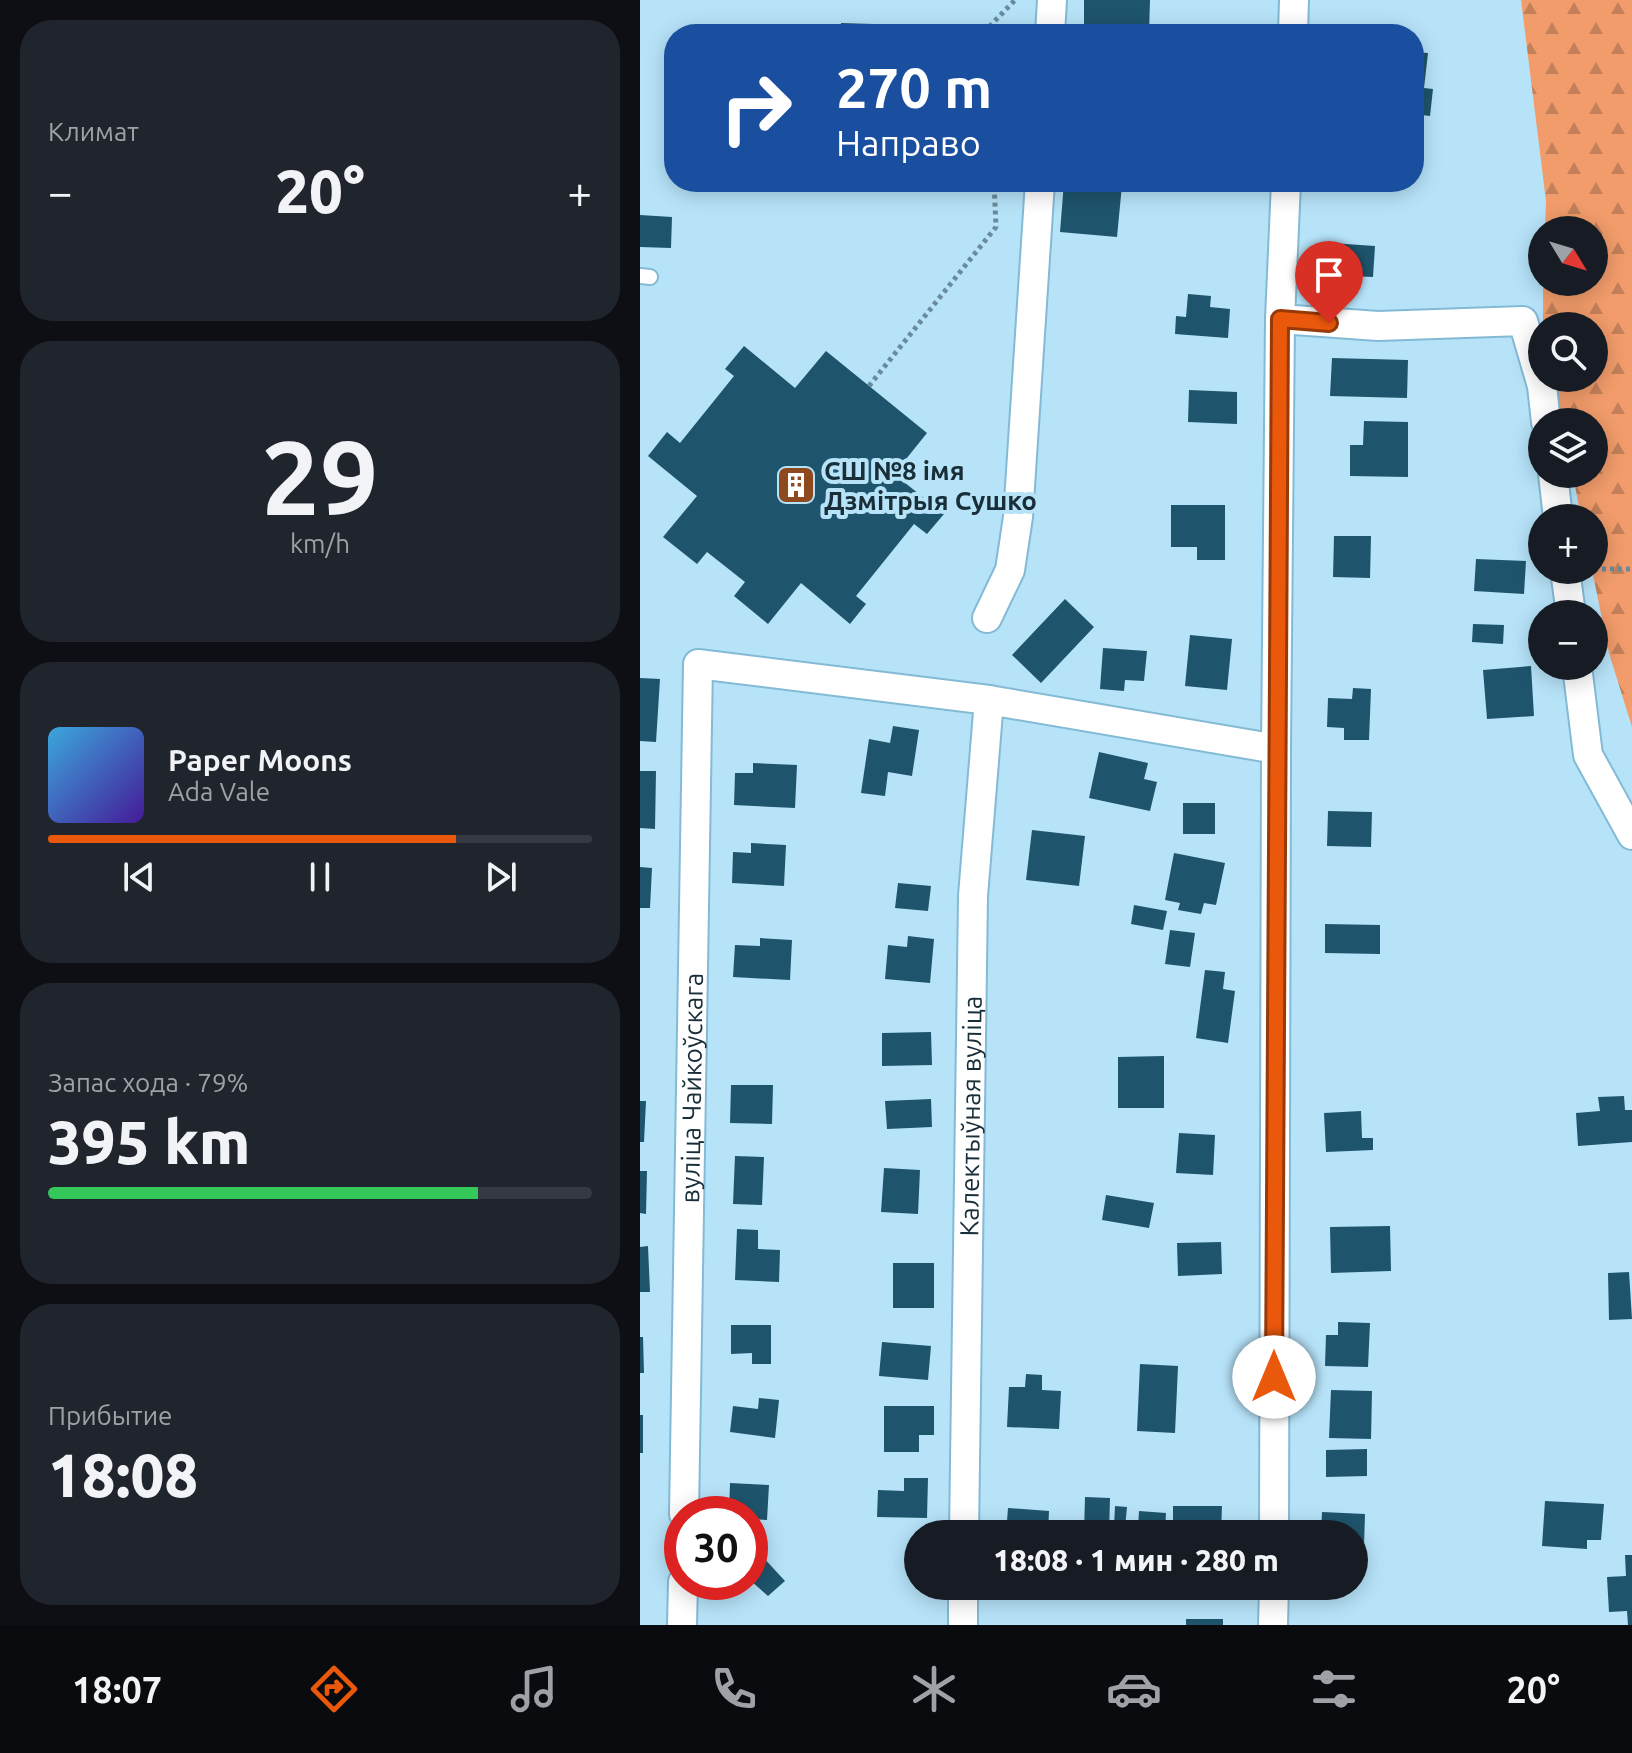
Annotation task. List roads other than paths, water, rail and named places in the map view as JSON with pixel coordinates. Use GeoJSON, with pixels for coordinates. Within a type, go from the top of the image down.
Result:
{"type":"FeatureCollection","features":[{"type":"Feature","properties":{"kind":"street"},"geometry":{"type":"LineString","coordinates":[[1051,24],[1052,0]]}},
{"type":"Feature","properties":{"kind":"street"},"geometry":{"type":"LineString","coordinates":[[1293,24],[1294,0]]}},
{"type":"Feature","properties":{"kind":"street"},"geometry":{"type":"LineString","coordinates":[[987,618],[1010,570],[1018,517],[1039,192]]}},
{"type":"Feature","properties":{"kind":"street"},"geometry":{"type":"LineString","coordinates":[[1274,1520],[1276,749],[1280,319],[1286,192]]}},
{"type":"Feature","properties":{"kind":"street"},"geometry":{"type":"LineString","coordinates":[[1280,319],[1378,326],[1523,321],[1542,386],[1544,408]]}},
{"type":"Feature","properties":{"kind":"street","name":"вуліца Чайкоўскага"},"geometry":{"type":"LineString","coordinates":[[684,1496],[698,664],[989,700]]}},
{"type":"Feature","properties":{"kind":"street"},"geometry":{"type":"LineString","coordinates":[[1579,680],[1588,755],[1632,835]]}},
{"type":"Feature","properties":{"kind":"street"},"geometry":{"type":"LineString","coordinates":[[989,700],[1276,749]]}},
{"type":"Feature","properties":{"kind":"street","name":"Калектыўная вуліца"},"geometry":{"type":"LineString","coordinates":[[964,1520],[973,896],[989,700]]}},
{"type":"Feature","properties":{"kind":"street"},"geometry":{"type":"LineString","coordinates":[[682,1625],[683,1600]]}},
{"type":"Feature","properties":{"kind":"street"},"geometry":{"type":"LineString","coordinates":[[963,1600],[963,1625]]}},
{"type":"Feature","properties":{"kind":"street"},"geometry":{"type":"LineString","coordinates":[[1273,1625],[1274,1600]]}},
{"type":"Feature","properties":{"kind":"place","name":"СШ №8 імя Дзмітрыя Сушко"},"geometry":{"type":"Point","coordinates":[796,485]}}]}
